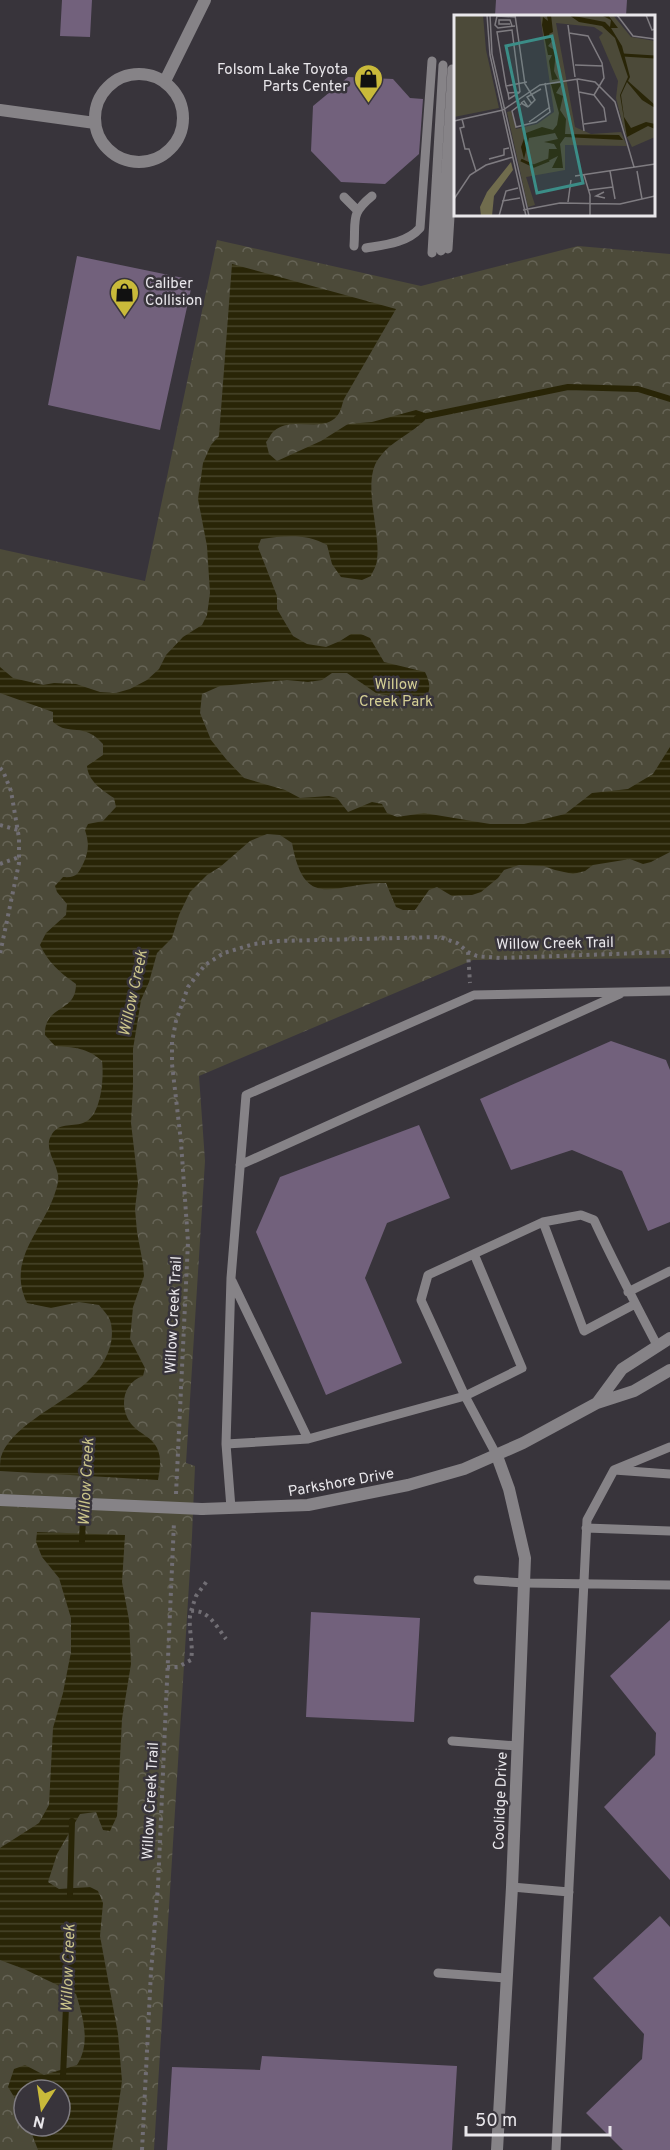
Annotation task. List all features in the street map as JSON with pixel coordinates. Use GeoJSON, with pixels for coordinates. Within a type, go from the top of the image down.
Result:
{"type":"FeatureCollection","features":[{"type":"Feature","properties":{"kind":"street"},"geometry":{"type":"LineString","coordinates":[[165,81],[205,0]]}},
{"type":"Feature","properties":{"kind":"street"},"geometry":{"type":"LineString","coordinates":[[137,73],[152,75],[165,81],[179,98],[184,119],[176,144],[163,156],[149,162],[134,162],[120,158],[108,149],[99,137],[95,123],[96,109],[101,95],[110,84],[123,76],[137,73]]}},
{"type":"Feature","properties":{"kind":"street"},"geometry":{"type":"LineString","coordinates":[[0,110],[95,123]]}},
{"type":"Feature","properties":{"kind":"street","name":"Parkshore Drive"},"geometry":{"type":"LineString","coordinates":[[597,1403],[622,1370],[670,1338]]}},
{"type":"Feature","properties":{"kind":"street","name":"Parkshore Drive"},"geometry":{"type":"LineString","coordinates":[[0,1500],[202,1509],[308,1505],[340,1500],[408,1485],[464,1469],[497,1456],[597,1403],[634,1391],[670,1370]]}},
{"type":"Feature","properties":{"kind":"street","name":"Coolidge Drive"},"geometry":{"type":"LineString","coordinates":[[497,1456],[509,1489],[525,1558],[512,1887],[497,2150]]}},
{"type":"Feature","properties":{"kind":"lane"},"geometry":{"type":"LineString","coordinates":[[366,248],[409,237],[420,228],[432,61]]}},
{"type":"Feature","properties":{"kind":"lane"},"geometry":{"type":"LineString","coordinates":[[448,67],[440,251],[454,136]]}},
{"type":"Feature","properties":{"kind":"lane"},"geometry":{"type":"LineString","coordinates":[[354,246],[357,210],[372,196]]}},
{"type":"Feature","properties":{"kind":"lane"},"geometry":{"type":"LineString","coordinates":[[344,197],[357,210]]}},
{"type":"Feature","properties":{"kind":"lane"},"geometry":{"type":"LineString","coordinates":[[231,1508],[226,1444],[231,1278],[246,1095],[474,995],[670,991]]}},
{"type":"Feature","properties":{"kind":"lane"},"geometry":{"type":"LineString","coordinates":[[240,1165],[625,992]]}},
{"type":"Feature","properties":{"kind":"lane"},"geometry":{"type":"LineString","coordinates":[[497,1456],[465,1396],[421,1300],[428,1275],[543,1222],[580,1215],[594,1220],[628,1292],[658,1347]]}},
{"type":"Feature","properties":{"kind":"lane"},"geometry":{"type":"LineString","coordinates":[[543,1222],[584,1331],[635,1304]]}},
{"type":"Feature","properties":{"kind":"lane"},"geometry":{"type":"LineString","coordinates":[[226,1444],[308,1439],[465,1396],[522,1368],[474,1254]]}},
{"type":"Feature","properties":{"kind":"lane"},"geometry":{"type":"LineString","coordinates":[[628,1292],[670,1271]]}},
{"type":"Feature","properties":{"kind":"lane"},"geometry":{"type":"LineString","coordinates":[[231,1278],[308,1439]]}},
{"type":"Feature","properties":{"kind":"lane"},"geometry":{"type":"LineString","coordinates":[[556,2150],[587,1520],[614,1470],[670,1447]]}},
{"type":"Feature","properties":{"kind":"lane"},"geometry":{"type":"LineString","coordinates":[[614,1470],[670,1474]]}},
{"type":"Feature","properties":{"kind":"lane"},"geometry":{"type":"LineString","coordinates":[[586,1528],[670,1531]]}},
{"type":"Feature","properties":{"kind":"lane"},"geometry":{"type":"LineString","coordinates":[[478,1580],[670,1585]]}},
{"type":"Feature","properties":{"kind":"lane"},"geometry":{"type":"LineString","coordinates":[[452,1741],[517,1746]]}},
{"type":"Feature","properties":{"kind":"lane"},"geometry":{"type":"LineString","coordinates":[[512,1887],[569,1892]]}},
{"type":"Feature","properties":{"kind":"lane"},"geometry":{"type":"LineString","coordinates":[[438,1973],[506,1978]]}},
{"type":"Feature","properties":{"kind":"path"},"geometry":{"type":"LineString","coordinates":[[0,768],[11,791],[18,830],[19,857],[0,954]]}},
{"type":"Feature","properties":{"kind":"path"},"geometry":{"type":"LineString","coordinates":[[0,825],[18,830]]}},
{"type":"Feature","properties":{"kind":"path"},"geometry":{"type":"LineString","coordinates":[[0,864],[19,857]]}},
{"type":"Feature","properties":{"kind":"path","name":"Willow Creek Trail"},"geometry":{"type":"LineString","coordinates":[[176,1502],[188,1242],[172,1042],[176,1021],[189,987],[205,965],[224,953],[254,944],[279,941],[440,937],[457,942],[468,952],[477,956],[500,958],[670,952]]}},
{"type":"Feature","properties":{"kind":"path"},"geometry":{"type":"LineString","coordinates":[[468,952],[470,987],[474,995]]}},
{"type":"Feature","properties":{"kind":"path","name":"Willow Creek Trail"},"geometry":{"type":"LineString","coordinates":[[142,2150],[158,1886],[175,1514]]}},
{"type":"Feature","properties":{"kind":"path"},"geometry":{"type":"LineString","coordinates":[[167,1667],[178,1667],[191,1660],[193,1650],[189,1618],[196,1596],[207,1581]]}},
{"type":"Feature","properties":{"kind":"path"},"geometry":{"type":"LineString","coordinates":[[191,1611],[198,1610],[208,1616],[226,1639]]}},
{"type":"Feature","properties":{"kind":"green space","name":"Willow Creek Park"},"geometry":{"type":"Polygon","coordinates":[[[217,240],[421,286],[578,246],[670,254],[670,958],[473,960],[199,1076],[205,1161],[186,1463],[195,1466],[154,2150],[0,2150],[0,549],[145,581],[217,240]]]}},
{"type":"Feature","properties":{"kind":"water"},"geometry":{"type":"Polygon","coordinates":[[[232,264],[396,309],[344,399],[337,416],[323,424],[281,426],[266,442],[269,454],[277,461],[321,441],[348,424],[372,422],[416,410],[425,413],[425,420],[389,447],[374,468],[372,493],[377,548],[376,563],[371,576],[362,580],[341,577],[332,564],[327,545],[319,541],[287,536],[261,539],[258,547],[277,596],[277,609],[293,636],[307,644],[326,647],[351,634],[361,634],[370,638],[384,662],[425,672],[429,688],[426,698],[411,701],[376,693],[347,673],[332,673],[322,680],[308,682],[287,680],[220,686],[202,694],[200,713],[211,740],[244,778],[285,790],[300,798],[329,796],[337,798],[348,812],[372,802],[382,804],[387,813],[397,817],[424,813],[490,824],[524,824],[565,814],[592,793],[628,789],[653,774],[670,747],[670,852],[643,864],[630,859],[593,865],[585,871],[573,874],[544,866],[519,865],[504,870],[481,892],[472,895],[452,896],[437,887],[429,890],[415,910],[403,910],[396,907],[386,883],[325,889],[314,887],[305,879],[298,865],[292,843],[280,835],[267,834],[250,841],[207,875],[190,892],[179,915],[172,938],[157,953],[141,1000],[133,1049],[131,1123],[138,1183],[135,1209],[144,1276],[133,1307],[130,1339],[145,1368],[143,1376],[130,1384],[124,1397],[124,1405],[128,1419],[133,1426],[152,1441],[159,1452],[158,1480],[0,1471],[1,1457],[14,1437],[35,1418],[71,1395],[94,1375],[106,1358],[112,1339],[110,1320],[99,1305],[79,1302],[51,1308],[27,1303],[21,1273],[23,1259],[58,1184],[57,1170],[49,1145],[51,1136],[61,1127],[83,1123],[89,1119],[98,1105],[103,1076],[102,1061],[97,1057],[80,1049],[55,1046],[45,1035],[49,1018],[71,1000],[75,994],[76,984],[55,967],[40,945],[46,933],[66,915],[67,904],[55,886],[63,877],[74,876],[80,870],[88,850],[85,830],[88,824],[103,821],[116,807],[114,798],[96,785],[88,771],[87,766],[103,755],[103,744],[89,733],[59,726],[53,722],[53,712],[0,693],[0,667],[13,678],[43,685],[76,684],[100,692],[116,693],[147,680],[159,669],[166,655],[183,637],[202,625],[207,615],[210,593],[207,546],[198,499],[203,463],[211,445],[219,436],[232,264]]]}},
{"type":"Feature","properties":{"kind":"water"},"geometry":{"type":"Polygon","coordinates":[[[37,1532],[125,1535],[122,1582],[129,1620],[131,1664],[122,1719],[117,1816],[110,1831],[103,1830],[96,1812],[80,1814],[57,1854],[48,1882],[59,1889],[90,1887],[98,1891],[103,1903],[100,1936],[118,2034],[122,2081],[112,2150],[38,2150],[34,2138],[72,2138],[72,2078],[12,2078],[12,2094],[8,2087],[14,2069],[25,2065],[44,2075],[77,2065],[85,2039],[76,1994],[0,1960],[0,1848],[39,1823],[49,1805],[53,1728],[71,1652],[71,1618],[59,1578],[42,1557],[36,1542],[37,1532]]]}},
{"type":"Feature","properties":{"kind":"building"},"geometry":{"type":"Polygon","coordinates":[[[62,0],[92,0],[90,37],[60,36],[62,0]]]}},
{"type":"Feature","properties":{"kind":"building"},"geometry":{"type":"Polygon","coordinates":[[[496,0],[627,0],[626,15],[495,15],[496,0]]]}},
{"type":"Feature","properties":{"kind":"building"},"geometry":{"type":"Polygon","coordinates":[[[348,77],[393,79],[410,98],[423,99],[419,154],[385,184],[341,182],[311,151],[313,106],[348,77]]]}},
{"type":"Feature","properties":{"kind":"building"},"geometry":{"type":"Polygon","coordinates":[[[77,256],[193,280],[160,430],[48,405],[77,256]]]}},
{"type":"Feature","properties":{"kind":"building"},"geometry":{"type":"Polygon","coordinates":[[[611,1041],[666,1060],[670,1070],[670,1222],[648,1231],[622,1171],[572,1150],[511,1170],[480,1099],[611,1041]]]}},
{"type":"Feature","properties":{"kind":"building"},"geometry":{"type":"Polygon","coordinates":[[[419,1125],[450,1198],[387,1223],[365,1278],[402,1363],[326,1395],[256,1232],[280,1177],[419,1125]]]}},
{"type":"Feature","properties":{"kind":"building"},"geometry":{"type":"Polygon","coordinates":[[[311,1612],[420,1618],[414,1722],[306,1717],[311,1612]]]}},
{"type":"Feature","properties":{"kind":"building"},"geometry":{"type":"Polygon","coordinates":[[[670,1620],[670,1880],[604,1807],[655,1755],[656,1733],[610,1676],[670,1620]]]}},
{"type":"Feature","properties":{"kind":"building"},"geometry":{"type":"Polygon","coordinates":[[[660,1916],[670,1927],[670,2150],[623,2150],[586,2113],[642,2059],[644,2034],[593,1978],[660,1916]]]}},
{"type":"Feature","properties":{"kind":"building"},"geometry":{"type":"Polygon","coordinates":[[[262,2056],[457,2066],[452,2150],[167,2150],[172,2067],[260,2070],[262,2056]]]}},
{"type":"Feature","properties":{"kind":"waterway"},"geometry":{"type":"LineString","coordinates":[[417,418],[568,387],[638,389],[670,399]]}},
{"type":"Feature","properties":{"kind":"waterway","name":"Willow Creek"},"geometry":{"type":"LineString","coordinates":[[82,1541],[85,1470]]}},
{"type":"Feature","properties":{"kind":"waterway","name":"Willow Creek"},"geometry":{"type":"LineString","coordinates":[[70,1895],[72,1821]]}},
{"type":"Feature","properties":{"kind":"waterway","name":"Willow Creek"},"geometry":{"type":"LineString","coordinates":[[63,2077],[67,1983]]}},
{"type":"Feature","properties":{"kind":"place","name":"Folsom Lake Toyota Parts Center"},"geometry":{"type":"Point","coordinates":[369,104]}},
{"type":"Feature","properties":{"kind":"place","name":"Caliber Collision"},"geometry":{"type":"Point","coordinates":[124,318]}}]}
